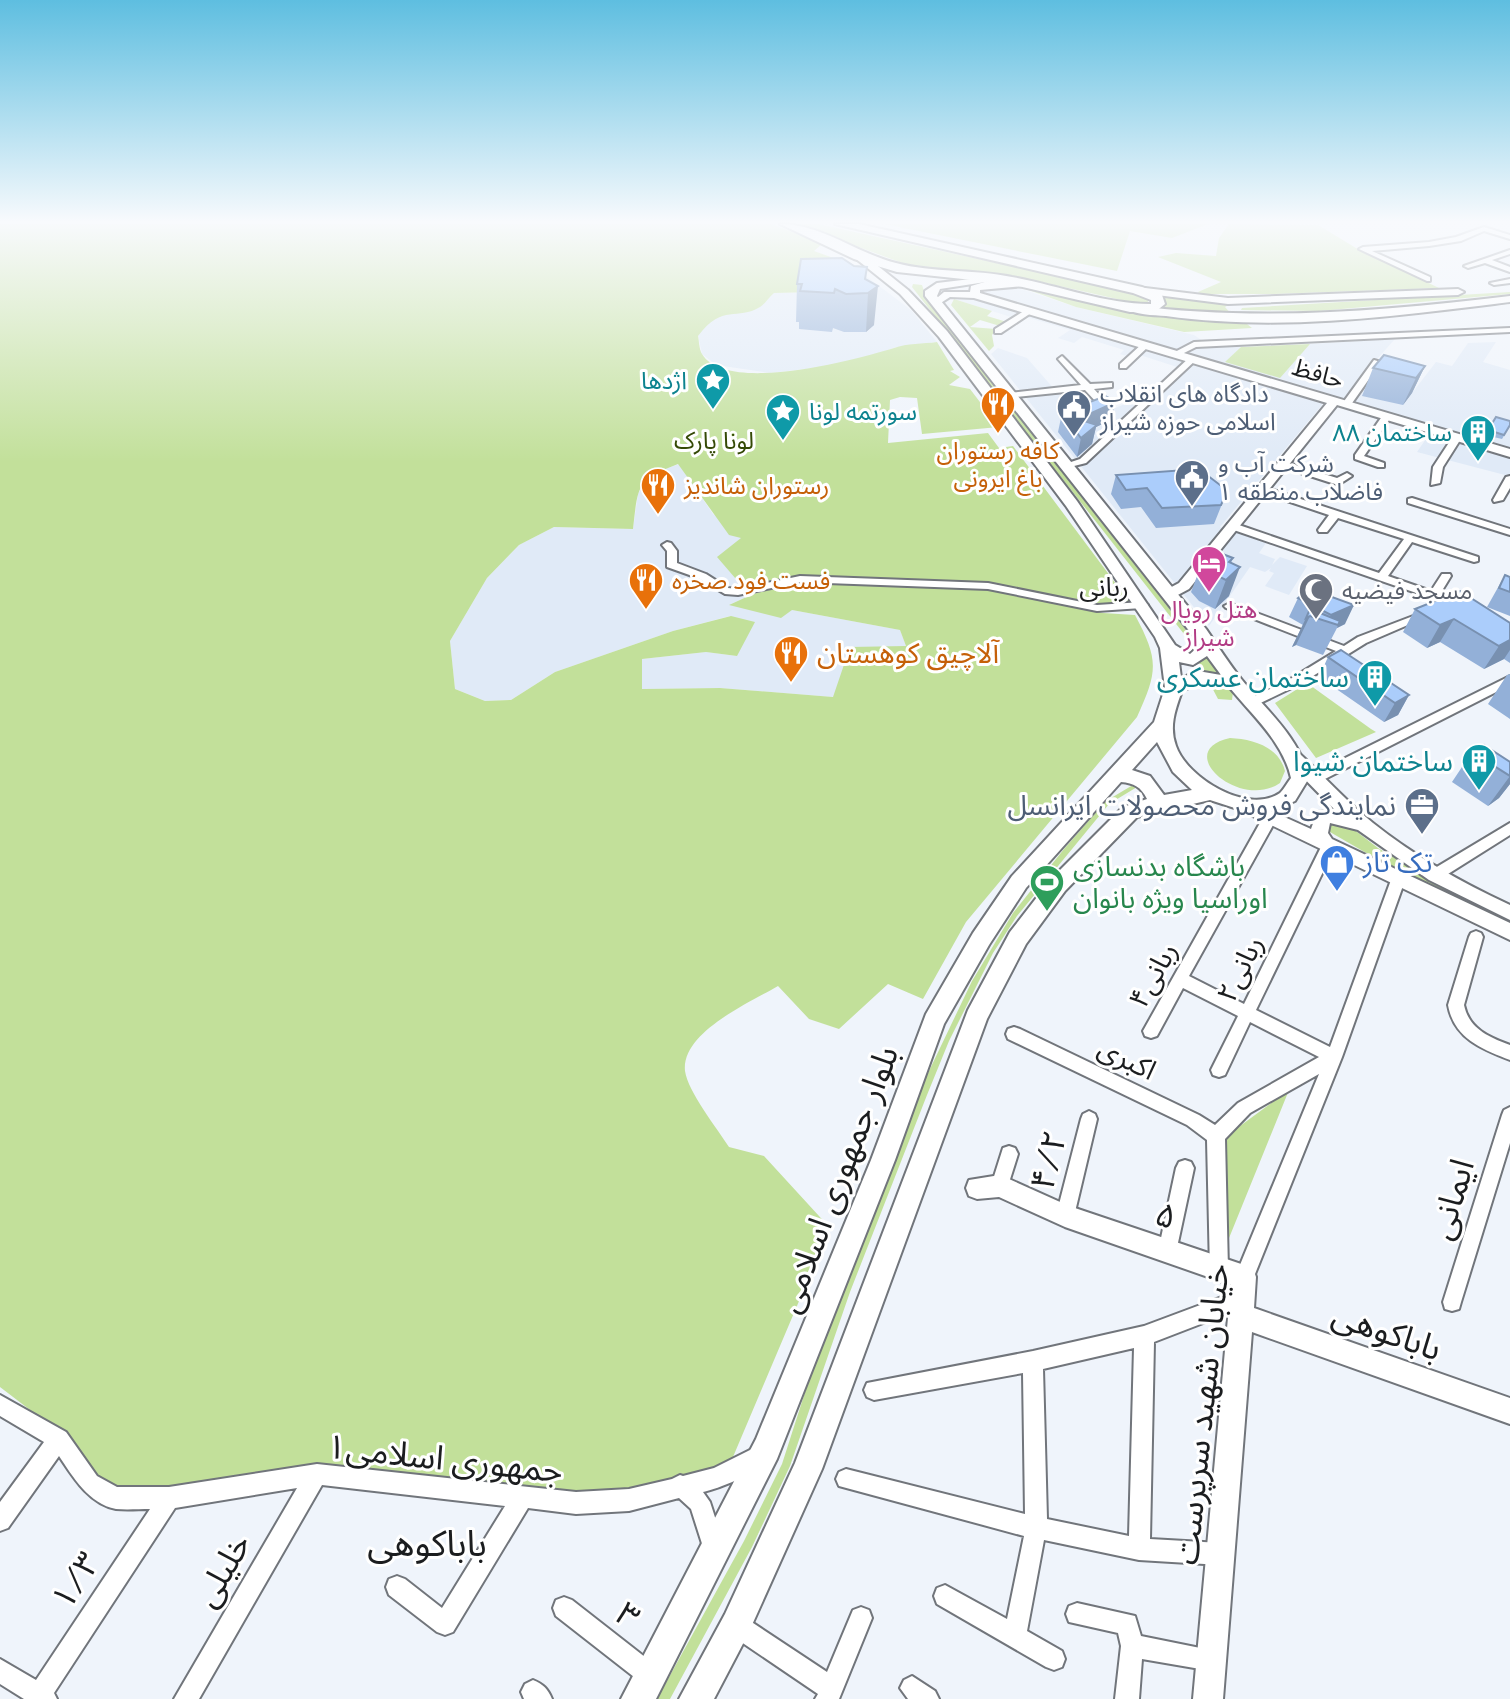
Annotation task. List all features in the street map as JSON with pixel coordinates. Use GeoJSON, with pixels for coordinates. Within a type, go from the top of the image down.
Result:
{"type":"FeatureCollection","features":[{"type":"Feature","properties":{"kind":"highway"},"geometry":{"type":"LineString","coordinates":[[1110,303],[1145,310],[1155,308],[1158,303]]}},
{"type":"Feature","properties":{"kind":"main road"},"geometry":{"type":"LineString","coordinates":[[914,303],[943,334],[1072,504],[1168,648],[1180,657],[1193,660],[1209,645]]}},
{"type":"Feature","properties":{"kind":"main road"},"geometry":{"type":"LineString","coordinates":[[939,303],[1065,467],[1209,645],[1295,759],[1366,827],[1435,875],[1510,913]]}},
{"type":"Feature","properties":{"kind":"main road","name":"حافظ"},"geometry":{"type":"LineString","coordinates":[[1003,303],[1510,453]]}},
{"type":"Feature","properties":{"kind":"main road"},"geometry":{"type":"LineString","coordinates":[[1260,303],[1235,308],[1242,314],[1294,316]]}},
{"type":"Feature","properties":{"kind":"main road"},"geometry":{"type":"LineString","coordinates":[[1130,308],[1219,320],[1468,303]]}},
{"type":"Feature","properties":{"kind":"main road"},"geometry":{"type":"LineString","coordinates":[[1169,594],[1184,586],[1232,526],[1341,402]]}},
{"type":"Feature","properties":{"kind":"main road"},"geometry":{"type":"LineString","coordinates":[[1168,648],[1174,688],[1163,724],[1173,762],[1209,793],[1242,804],[1510,932]]}},
{"type":"Feature","properties":{"kind":"main road"},"geometry":{"type":"LineString","coordinates":[[1174,688],[1198,677],[1235,683]]}},
{"type":"Feature","properties":{"kind":"main road","name":"بلوار جمهوری اسلامی"},"geometry":{"type":"LineString","coordinates":[[638,1699],[767,1449],[883,1160],[934,1021],[981,939],[1019,882],[1163,724]]}},
{"type":"Feature","properties":{"kind":"main road"},"geometry":{"type":"LineString","coordinates":[[1242,804],[1271,804],[1291,794],[1300,778],[1295,759]]}},
{"type":"Feature","properties":{"kind":"main road"},"geometry":{"type":"LineString","coordinates":[[1118,775],[1147,781],[1159,804]]}},
{"type":"Feature","properties":{"kind":"main road"},"geometry":{"type":"LineString","coordinates":[[696,1699],[736,1625],[807,1469],[953,1072],[994,979],[1018,938],[1075,867],[1130,812],[1209,793]]}},
{"type":"Feature","properties":{"kind":"main road"},"geometry":{"type":"LineString","coordinates":[[1328,847],[1319,834],[1323,817],[1339,817],[1366,827]]}},
{"type":"Feature","properties":{"kind":"main road","name":"۵"},"geometry":{"type":"LineString","coordinates":[[988,1187],[1167,1252],[1237,1290]]}},
{"type":"Feature","properties":{"kind":"main road","name":"باباکوهی"},"geometry":{"type":"LineString","coordinates":[[1237,1290],[1510,1411]]}},
{"type":"Feature","properties":{"kind":"main road","name":"خیابان شهید سرپرست"},"geometry":{"type":"LineString","coordinates":[[1208,1699],[1221,1554],[1237,1290]]}},
{"type":"Feature","properties":{"kind":"street"},"geometry":{"type":"LineString","coordinates":[[998,331],[1030,311]]}},
{"type":"Feature","properties":{"kind":"street"},"geometry":{"type":"LineString","coordinates":[[1175,354],[1194,345],[1510,330]]}},
{"type":"Feature","properties":{"kind":"street"},"geometry":{"type":"LineString","coordinates":[[1389,349],[1399,335]]}},
{"type":"Feature","properties":{"kind":"street"},"geometry":{"type":"LineString","coordinates":[[1123,366],[1146,345]]}},
{"type":"Feature","properties":{"kind":"street"},"geometry":{"type":"LineString","coordinates":[[1062,359],[1101,402]]}},
{"type":"Feature","properties":{"kind":"street"},"geometry":{"type":"LineString","coordinates":[[1065,467],[1083,461],[1193,359]]}},
{"type":"Feature","properties":{"kind":"street"},"geometry":{"type":"LineString","coordinates":[[1341,402],[1377,362]]}},
{"type":"Feature","properties":{"kind":"street"},"geometry":{"type":"LineString","coordinates":[[1009,396],[1109,385]]}},
{"type":"Feature","properties":{"kind":"street"},"geometry":{"type":"LineString","coordinates":[[1381,465],[1358,457],[1386,417]]}},
{"type":"Feature","properties":{"kind":"street"},"geometry":{"type":"LineString","coordinates":[[1435,483],[1438,467],[1457,437]]}},
{"type":"Feature","properties":{"kind":"street"},"geometry":{"type":"LineString","coordinates":[[1285,465],[1338,482],[1347,476]]}},
{"type":"Feature","properties":{"kind":"street"},"geometry":{"type":"LineString","coordinates":[[1498,500],[1510,479]]}},
{"type":"Feature","properties":{"kind":"street"},"geometry":{"type":"LineString","coordinates":[[1264,490],[1469,553]]}},
{"type":"Feature","properties":{"kind":"street"},"geometry":{"type":"LineString","coordinates":[[1412,501],[1510,532]]}},
{"type":"Feature","properties":{"kind":"street"},"geometry":{"type":"LineString","coordinates":[[1323,530],[1341,512]]}},
{"type":"Feature","properties":{"kind":"street"},"geometry":{"type":"LineString","coordinates":[[1232,526],[1469,608]]}},
{"type":"Feature","properties":{"kind":"street"},"geometry":{"type":"LineString","coordinates":[[1381,578],[1419,537]]}},
{"type":"Feature","properties":{"kind":"street"},"geometry":{"type":"LineString","coordinates":[[667,545],[672,551],[671,565],[702,576],[725,591],[738,592],[800,579],[988,586],[1097,608],[1142,605]]}},
{"type":"Feature","properties":{"kind":"street"},"geometry":{"type":"LineString","coordinates":[[1434,595],[1446,576]]}},
{"type":"Feature","properties":{"kind":"street"},"geometry":{"type":"LineString","coordinates":[[1252,703],[1296,681],[1344,650],[1455,603]]}},
{"type":"Feature","properties":{"kind":"street"},"geometry":{"type":"LineString","coordinates":[[1230,606],[1344,650]]}},
{"type":"Feature","properties":{"kind":"street"},"geometry":{"type":"LineString","coordinates":[[1316,778],[1510,680]]}},
{"type":"Feature","properties":{"kind":"street","name":"ربانی۴"},"geometry":{"type":"LineString","coordinates":[[1151,1031],[1270,818]]}},
{"type":"Feature","properties":{"kind":"street"},"geometry":{"type":"LineString","coordinates":[[1435,875],[1510,828]]}},
{"type":"Feature","properties":{"kind":"street","name":"ربانی۲"},"geometry":{"type":"LineString","coordinates":[[1219,1070],[1328,847]]}},
{"type":"Feature","properties":{"kind":"street","name":"خیابان شهید سرپرست"},"geometry":{"type":"LineString","coordinates":[[1237,1290],[1334,1057],[1398,880]]}},
{"type":"Feature","properties":{"kind":"street"},"geometry":{"type":"LineString","coordinates":[[1476,937],[1456,1005],[1457,1016],[1473,1036],[1510,1053]]}},
{"type":"Feature","properties":{"kind":"street"},"geometry":{"type":"LineString","coordinates":[[1180,979],[1334,1057]]}},
{"type":"Feature","properties":{"kind":"street","name":"اکبری"},"geometry":{"type":"LineString","coordinates":[[1014,1034],[1193,1120],[1216,1136]]}},
{"type":"Feature","properties":{"kind":"street"},"geometry":{"type":"LineString","coordinates":[[1216,1136],[1244,1108],[1334,1057]]}},
{"type":"Feature","properties":{"kind":"street","name":"ایمانی"},"geometry":{"type":"LineString","coordinates":[[1452,1302],[1510,1115]]}},
{"type":"Feature","properties":{"kind":"street","name":"۴/۲"},"geometry":{"type":"LineString","coordinates":[[1065,1216],[1089,1119]]}},
{"type":"Feature","properties":{"kind":"street","name":"خیابان شهید سرپرست"},"geometry":{"type":"LineString","coordinates":[[1216,1136],[1237,1290]]}},
{"type":"Feature","properties":{"kind":"street"},"geometry":{"type":"LineString","coordinates":[[988,1187],[1009,1154]]}},
{"type":"Feature","properties":{"kind":"street"},"geometry":{"type":"LineString","coordinates":[[1167,1252],[1185,1168]]}},
{"type":"Feature","properties":{"kind":"street"},"geometry":{"type":"LineString","coordinates":[[874,1390],[1033,1361],[1144,1336],[1237,1290]]}},
{"type":"Feature","properties":{"kind":"street"},"geometry":{"type":"LineString","coordinates":[[1139,1549],[1144,1336]]}},
{"type":"Feature","properties":{"kind":"street"},"geometry":{"type":"LineString","coordinates":[[1015,1637],[1036,1528],[1033,1361]]}},
{"type":"Feature","properties":{"kind":"street","name":"جمهوری اسلامی۱"},"geometry":{"type":"LineString","coordinates":[[0,1405],[59,1439],[90,1483],[115,1498],[169,1498],[317,1474],[576,1503],[629,1500],[717,1478],[767,1449]]}},
{"type":"Feature","properties":{"kind":"street"},"geometry":{"type":"LineString","coordinates":[[0,1520],[59,1439]]}},
{"type":"Feature","properties":{"kind":"street","name":"خلیلی"},"geometry":{"type":"LineString","coordinates":[[186,1699],[317,1474]]}},
{"type":"Feature","properties":{"kind":"street"},"geometry":{"type":"LineString","coordinates":[[846,1479],[1036,1528],[1139,1549],[1221,1554]]}},
{"type":"Feature","properties":{"kind":"street"},"geometry":{"type":"LineString","coordinates":[[680,1485],[699,1502],[714,1549]]}},
{"type":"Feature","properties":{"kind":"street","name":"۱/۳"},"geometry":{"type":"LineString","coordinates":[[40,1698],[169,1498]]}},
{"type":"Feature","properties":{"kind":"street"},"geometry":{"type":"LineString","coordinates":[[397,1587],[445,1624],[522,1498]]}},
{"type":"Feature","properties":{"kind":"street"},"geometry":{"type":"LineString","coordinates":[[945,1596],[1054,1659]]}},
{"type":"Feature","properties":{"kind":"street","name":"۳"},"geometry":{"type":"LineString","coordinates":[[564,1608],[651,1676]]}},
{"type":"Feature","properties":{"kind":"street"},"geometry":{"type":"LineString","coordinates":[[1077,1614],[1127,1624],[1132,1646],[1127,1699]]}},
{"type":"Feature","properties":{"kind":"street"},"geometry":{"type":"LineString","coordinates":[[736,1625],[829,1694],[861,1618]]}},
{"type":"Feature","properties":{"kind":"street"},"geometry":{"type":"LineString","coordinates":[[1132,1646],[1212,1660]]}},
{"type":"Feature","properties":{"kind":"street"},"geometry":{"type":"LineString","coordinates":[[0,1671],[40,1698]]}},
{"type":"Feature","properties":{"kind":"shaded area"},"geometry":{"type":"Polygon","coordinates":[[[763,303],[902,303],[937,342],[896,347],[832,366],[770,373],[716,365],[702,354],[698,335],[708,322],[727,313],[758,308],[763,303]]]}},
{"type":"Feature","properties":{"kind":"shaded area"},"geometry":{"type":"Polygon","coordinates":[[[968,303],[1065,303],[1194,335],[1203,341],[1241,347],[1226,362],[1280,377],[1310,344],[1395,339],[1360,378],[1412,393],[1436,362],[1452,366],[1468,343],[1496,342],[1483,362],[1510,370],[1510,481],[1505,475],[1417,452],[1432,430],[1327,399],[1220,527],[1266,543],[1259,553],[1275,559],[1272,565],[1280,557],[1307,566],[1289,595],[1265,586],[1274,573],[1269,571],[1271,568],[1265,572],[1250,567],[1209,626],[991,354],[998,348],[1027,358],[1083,422],[1127,403],[1136,406],[1177,367],[1140,355],[1130,357],[1120,354],[1124,350],[1082,337],[1074,343],[1058,338],[1070,330],[1026,317],[1014,318],[968,303]]]}},
{"type":"Feature","properties":{"kind":"shaded area"},"geometry":{"type":"Polygon","coordinates":[[[679,464],[713,514],[742,538],[742,586],[753,594],[731,604],[792,610],[900,630],[906,646],[833,697],[720,688],[642,689],[642,659],[706,652],[737,656],[730,616],[673,631],[555,672],[511,700],[485,701],[455,689],[450,641],[487,578],[519,545],[554,527],[633,529],[638,494],[649,475],[679,464]]]}},
{"type":"Feature","properties":{"kind":"green space","name":"لونا پارک"},"geometry":{"type":"Polygon","coordinates":[[[0,303],[765,303],[752,311],[723,316],[698,336],[702,354],[716,366],[737,372],[764,373],[824,366],[904,345],[937,342],[954,370],[950,371],[960,377],[949,385],[970,389],[999,427],[922,434],[917,398],[900,397],[890,400],[888,443],[988,433],[999,448],[1013,446],[1131,604],[1102,604],[985,582],[797,576],[742,586],[717,557],[741,538],[729,535],[678,464],[654,475],[642,486],[633,529],[554,527],[519,545],[487,578],[450,641],[455,689],[485,701],[511,700],[555,672],[673,631],[731,616],[755,622],[737,656],[706,652],[642,659],[642,689],[720,688],[833,697],[850,647],[906,646],[900,630],[792,610],[781,618],[729,605],[753,594],[797,583],[1004,591],[1103,613],[1135,615],[1148,643],[1152,655],[1152,676],[1137,717],[966,922],[923,999],[888,984],[839,1029],[809,1019],[778,986],[720,1020],[694,1044],[687,1057],[685,1071],[691,1089],[729,1147],[764,1156],[830,1228],[730,1464],[568,1504],[475,1494],[365,1469],[145,1505],[97,1479],[72,1442],[0,1387],[0,303]]]}},
{"type":"Feature","properties":{"kind":"green space"},"geometry":{"type":"Polygon","coordinates":[[[925,303],[930,303],[1197,644],[1233,692],[1232,700],[1218,699],[1184,634],[925,303]]]}},
{"type":"Feature","properties":{"kind":"green space"},"geometry":{"type":"Polygon","coordinates":[[[968,303],[992,311],[987,316],[1007,322],[1000,326],[980,320],[970,327],[996,329],[992,335],[994,346],[989,351],[951,305],[968,303]]]}},
{"type":"Feature","properties":{"kind":"green space"},"geometry":{"type":"Polygon","coordinates":[[[1066,303],[1094,303],[1148,315],[1247,324],[1252,328],[1184,332],[1066,303]]]}},
{"type":"Feature","properties":{"kind":"green space"},"geometry":{"type":"Polygon","coordinates":[[[1166,303],[1223,303],[1230,304],[1225,307],[1232,315],[1157,310],[1166,303]]]}},
{"type":"Feature","properties":{"kind":"green space"},"geometry":{"type":"Polygon","coordinates":[[[1321,303],[1406,303],[1319,311],[1242,308],[1321,303]]]}},
{"type":"Feature","properties":{"kind":"green space"},"geometry":{"type":"Polygon","coordinates":[[[1310,344],[1280,378],[1225,362],[1241,347],[1310,344]]]}},
{"type":"Feature","properties":{"kind":"green space"},"geometry":{"type":"Polygon","coordinates":[[[1307,683],[1376,732],[1316,758],[1275,703],[1307,683]]]}},
{"type":"Feature","properties":{"kind":"green space"},"geometry":{"type":"Polygon","coordinates":[[[1230,738],[1247,740],[1271,750],[1285,771],[1280,783],[1264,790],[1247,790],[1218,776],[1209,765],[1207,754],[1214,745],[1230,738]]]}},
{"type":"Feature","properties":{"kind":"green space"},"geometry":{"type":"Polygon","coordinates":[[[1138,782],[1142,784],[1109,804],[1017,916],[993,953],[949,1041],[927,1095],[850,1292],[790,1466],[752,1547],[670,1699],[657,1699],[744,1541],[782,1464],[808,1383],[919,1092],[972,981],[1013,913],[1064,849],[1106,801],[1138,782]]]}},
{"type":"Feature","properties":{"kind":"green space"},"geometry":{"type":"Polygon","coordinates":[[[1324,822],[1348,825],[1378,848],[1458,896],[1510,920],[1510,925],[1394,869],[1323,828],[1324,822]]]}},
{"type":"Feature","properties":{"kind":"green space"},"geometry":{"type":"Polygon","coordinates":[[[1289,1090],[1227,1243],[1221,1140],[1289,1090]]]}},
{"type":"Feature","properties":{"kind":"building"},"geometry":{"type":"Polygon","coordinates":[[[1384,355],[1425,366],[1416,378],[1373,368],[1384,355]]]}},
{"type":"Feature","properties":{"kind":"building"},"geometry":{"type":"Polygon","coordinates":[[[1105,396],[1116,402],[1078,419],[1097,425],[1081,438],[1062,413],[1105,396]]]}},
{"type":"Feature","properties":{"kind":"building"},"geometry":{"type":"Polygon","coordinates":[[[1496,417],[1510,421],[1504,435],[1488,430],[1496,417]]]}},
{"type":"Feature","properties":{"kind":"building"},"geometry":{"type":"Polygon","coordinates":[[[1199,469],[1224,488],[1226,494],[1221,505],[1162,508],[1147,488],[1126,490],[1116,475],[1199,469]]]}},
{"type":"Feature","properties":{"kind":"building"},"geometry":{"type":"Polygon","coordinates":[[[1212,550],[1233,558],[1229,562],[1240,567],[1226,580],[1209,572],[1202,563],[1212,550]]]}},
{"type":"Feature","properties":{"kind":"building"},"geometry":{"type":"Polygon","coordinates":[[[1505,575],[1510,577],[1510,592],[1499,588],[1505,575]]]}},
{"type":"Feature","properties":{"kind":"building"},"geometry":{"type":"Polygon","coordinates":[[[1310,589],[1354,605],[1331,615],[1298,598],[1310,589]]]}},
{"type":"Feature","properties":{"kind":"building"},"geometry":{"type":"Polygon","coordinates":[[[1460,591],[1510,623],[1510,640],[1499,646],[1454,619],[1440,625],[1415,609],[1460,591]]]}},
{"type":"Feature","properties":{"kind":"building"},"geometry":{"type":"Polygon","coordinates":[[[1310,609],[1340,621],[1338,625],[1310,616],[1306,618],[1310,609]]]}},
{"type":"Feature","properties":{"kind":"building"},"geometry":{"type":"Polygon","coordinates":[[[1341,650],[1409,695],[1395,703],[1328,657],[1341,650]]]}},
{"type":"Feature","properties":{"kind":"building"},"geometry":{"type":"Polygon","coordinates":[[[1484,745],[1510,762],[1510,776],[1472,752],[1484,745]]]}},
{"type":"Feature","properties":{"kind":"place","name":"اژدها"},"geometry":{"type":"Point","coordinates":[713,411]}},
{"type":"Feature","properties":{"kind":"place","name":"کافه رستوران باغ ایرونی"},"geometry":{"type":"Point","coordinates":[998,435]}},
{"type":"Feature","properties":{"kind":"place","name":"دادگاه های انقلاب اسلامی حوزه شیراز"},"geometry":{"type":"Point","coordinates":[1074,438]}},
{"type":"Feature","properties":{"kind":"place","name":"سورتمه لونا"},"geometry":{"type":"Point","coordinates":[783,442]}},
{"type":"Feature","properties":{"kind":"place","name":"ساختمان ۸۸"},"geometry":{"type":"Point","coordinates":[1478,463]}},
{"type":"Feature","properties":{"kind":"place","name":"شرکت آب و فاضلاب منطقه ۱"},"geometry":{"type":"Point","coordinates":[1192,508]}},
{"type":"Feature","properties":{"kind":"place","name":"رستوران شاندیز"},"geometry":{"type":"Point","coordinates":[658,516]}},
{"type":"Feature","properties":{"kind":"place","name":"هتل رویال شیراز"},"geometry":{"type":"Point","coordinates":[1209,594]}},
{"type":"Feature","properties":{"kind":"place","name":"فست فود صخره"},"geometry":{"type":"Point","coordinates":[646,611]}},
{"type":"Feature","properties":{"kind":"place","name":"مسجد فیضیه"},"geometry":{"type":"Point","coordinates":[1316,621]}},
{"type":"Feature","properties":{"kind":"place","name":"آلاچیق کوهستان"},"geometry":{"type":"Point","coordinates":[791,684]}},
{"type":"Feature","properties":{"kind":"place","name":"ساختمان عسکری"},"geometry":{"type":"Point","coordinates":[1375,708]}},
{"type":"Feature","properties":{"kind":"place","name":"ساختمان شیوا"},"geometry":{"type":"Point","coordinates":[1479,792]}},
{"type":"Feature","properties":{"kind":"place","name":"نمایندگی فروش محصولات ایرانسل"},"geometry":{"type":"Point","coordinates":[1422,836]}},
{"type":"Feature","properties":{"kind":"place","name":"تک تاز"},"geometry":{"type":"Point","coordinates":[1337,893]}},
{"type":"Feature","properties":{"kind":"place","name":"باشگاه بدنسازی اوراسیا ویژه بانوان"},"geometry":{"type":"Point","coordinates":[1047,913]}},
{"type":"Feature","properties":{"kind":"district","name":"ربانی"},"geometry":{"type":"Point","coordinates":[1104,587]}},
{"type":"Feature","properties":{"kind":"district","name":"باباکوهی"},"geometry":{"type":"Point","coordinates":[427,1543]}}]}
